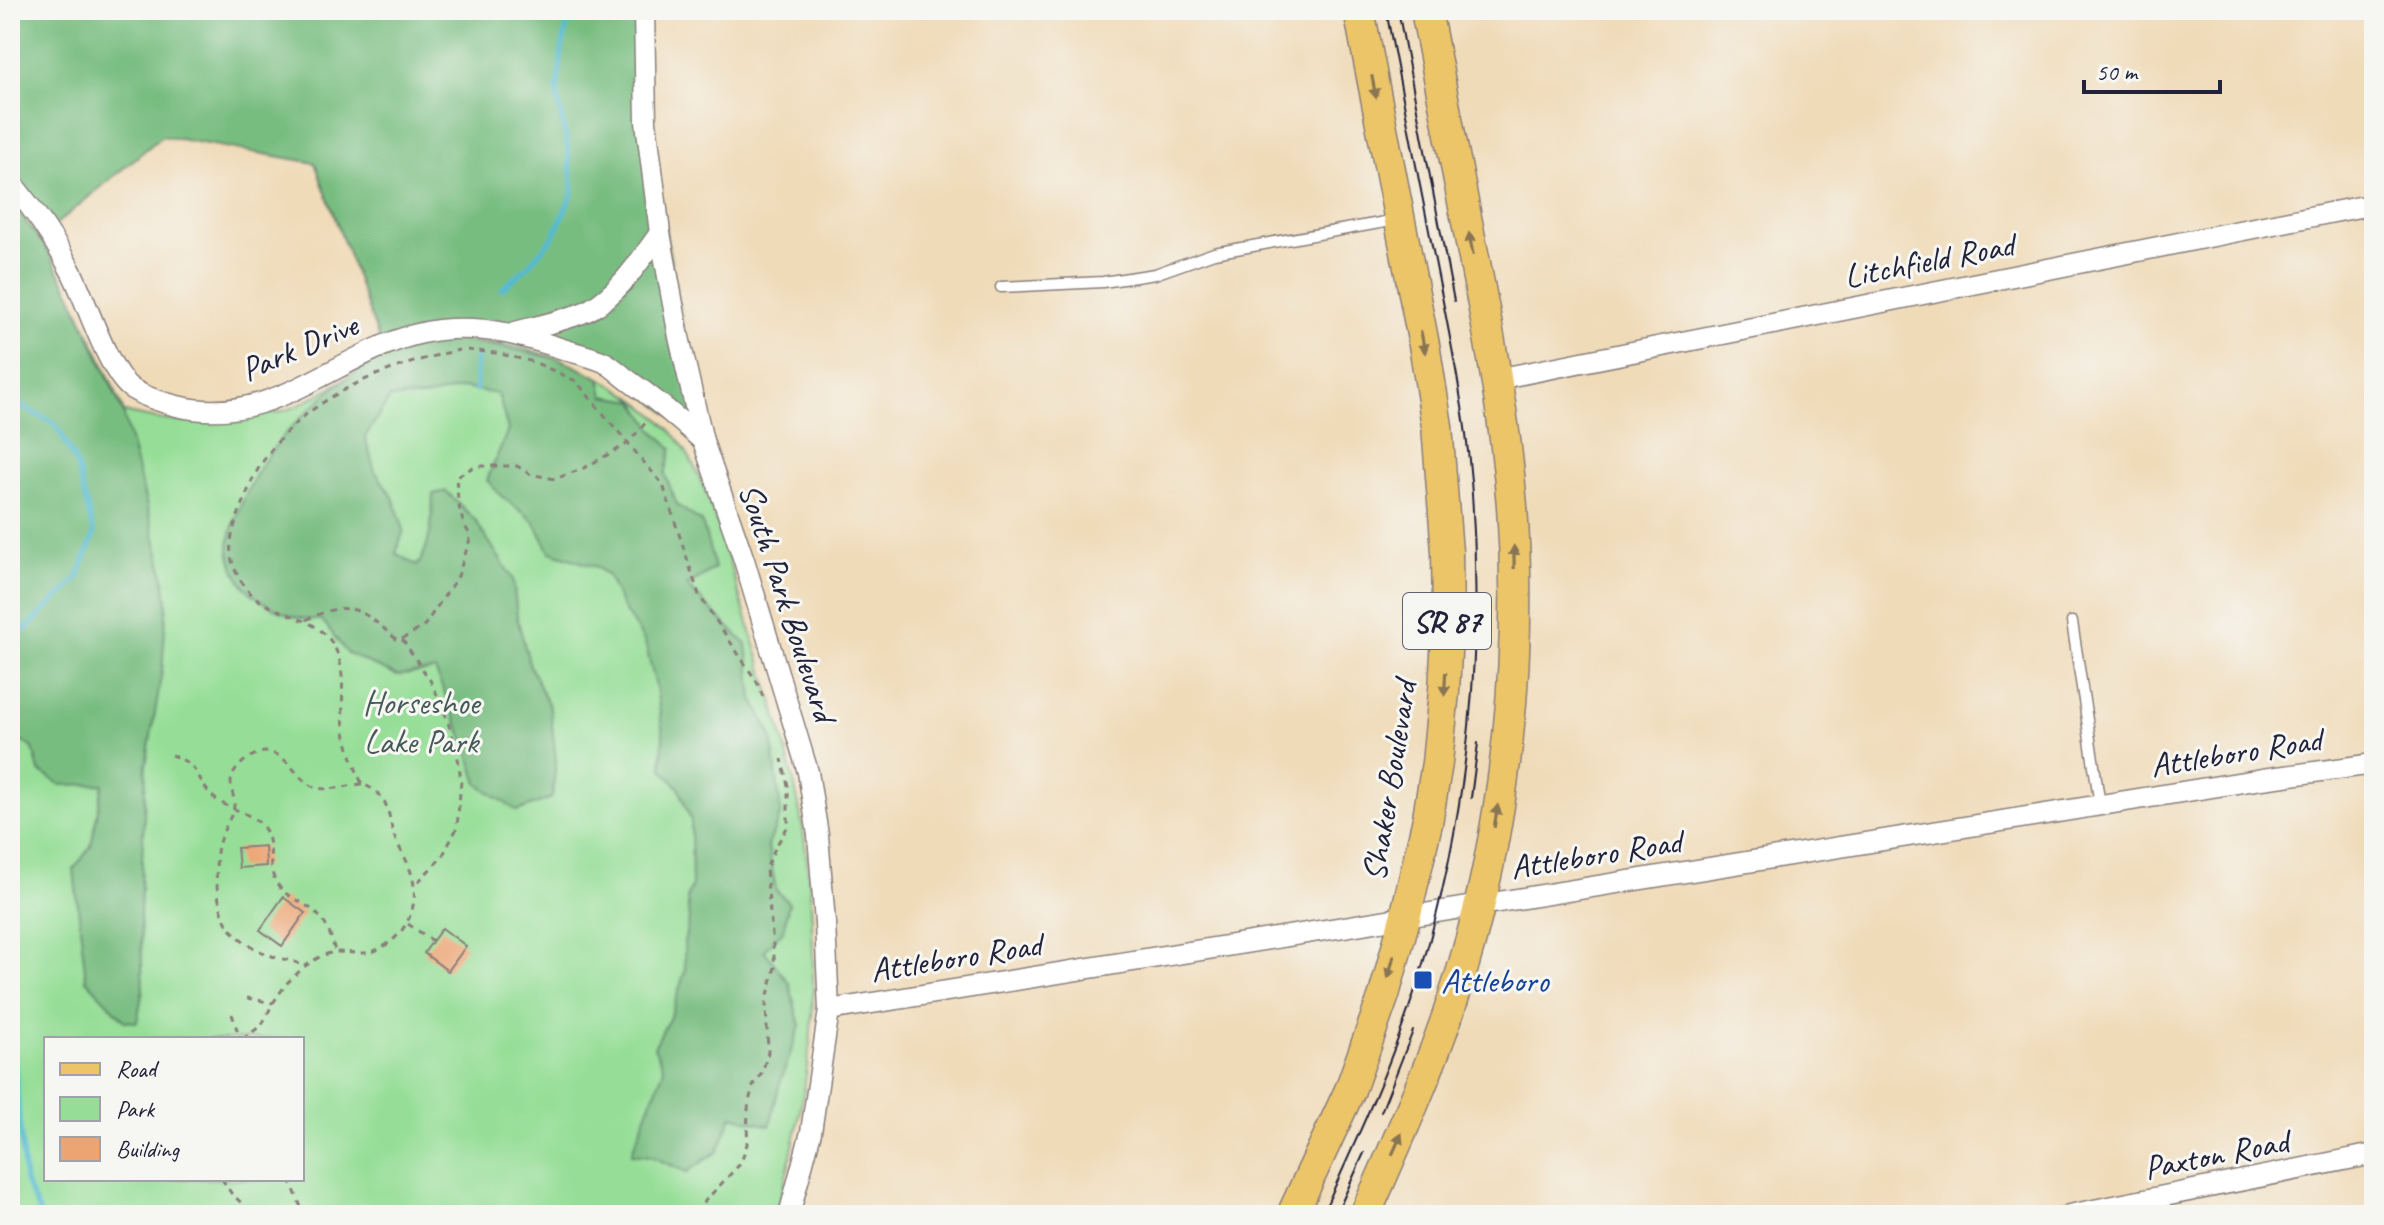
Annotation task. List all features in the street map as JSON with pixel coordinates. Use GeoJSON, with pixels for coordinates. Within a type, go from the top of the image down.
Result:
{"type":"FeatureCollection","features":[{"type":"Feature","properties":{"kind":"main road","name":"Shaker Boulevard"},"geometry":{"type":"LineString","coordinates":[[1292,1215],[1350,1090],[1370,1037],[1405,918],[1427,823],[1444,691],[1448,590],[1437,426],[1359,10]]}},
{"type":"Feature","properties":{"kind":"main road","name":"SR 87"},"geometry":{"type":"LineString","coordinates":[[1365,1215],[1422,1087],[1463,968],[1480,905],[1504,757],[1513,652],[1512,507],[1497,379],[1426,10]]}},
{"type":"Feature","properties":{"kind":"street","name":"South Park Boulevard"},"geometry":{"type":"LineString","coordinates":[[644,10],[646,122],[660,233],[679,337],[703,441],[744,560],[808,772],[818,835],[829,1010],[811,1132],[789,1215]]}},
{"type":"Feature","properties":{"kind":"street","name":"Park Drive"},"geometry":{"type":"LineString","coordinates":[[10,181],[49,230],[73,274],[114,368],[129,388],[159,402],[193,410],[230,409],[271,400],[411,336],[439,330],[476,329],[512,333],[603,362],[661,404],[703,441]]}},
{"type":"Feature","properties":{"kind":"street","name":"Litchfield Road"},"geometry":{"type":"LineString","coordinates":[[1497,379],[2374,204]]}},
{"type":"Feature","properties":{"kind":"street"},"geometry":{"type":"LineString","coordinates":[[512,333],[588,311],[610,295],[629,275],[660,233]]}},
{"type":"Feature","properties":{"kind":"street","name":"Attleboro Road"},"geometry":{"type":"LineString","coordinates":[[829,1010],[2100,805],[2374,764]]}},
{"type":"Feature","properties":{"kind":"street","name":"Paxton Road"},"geometry":{"type":"LineString","coordinates":[[2069,1215],[2374,1154]]}},
{"type":"Feature","properties":{"kind":"lane"},"geometry":{"type":"LineString","coordinates":[[1001,287],[1103,282],[1155,274],[1214,253],[1400,219]]}},
{"type":"Feature","properties":{"kind":"lane"},"geometry":{"type":"LineString","coordinates":[[2072,622],[2100,805]]}},
{"type":"Feature","properties":{"kind":"path"},"geometry":{"type":"LineString","coordinates":[[362,784],[351,757],[344,726],[344,693],[334,647],[306,620],[280,612],[247,591],[233,566],[229,546],[234,524],[257,471],[275,446],[315,407],[358,381],[412,361],[461,349],[534,362],[576,381],[663,485],[699,595],[757,682],[766,703]]}},
{"type":"Feature","properties":{"kind":"path"},"geometry":{"type":"LineString","coordinates":[[306,620],[333,609],[351,608],[362,611],[396,639],[402,639],[424,626],[458,576],[471,536],[459,509],[456,477],[475,466],[517,466],[530,474],[555,479],[584,468],[627,444],[661,404]]}},
{"type":"Feature","properties":{"kind":"path"},"geometry":{"type":"LineString","coordinates":[[402,639],[430,680],[443,707],[457,750],[461,781],[457,828],[442,857],[414,887]]}},
{"type":"Feature","properties":{"kind":"path"},"geometry":{"type":"LineString","coordinates":[[700,1215],[705,1201],[741,1163],[747,1144],[752,1088],[762,1073],[768,1052],[766,1003],[775,967],[766,869],[788,826],[788,786],[780,748]]}},
{"type":"Feature","properties":{"kind":"path"},"geometry":{"type":"LineString","coordinates":[[245,1037],[262,1025],[286,984],[318,957],[335,952],[358,954],[375,951],[390,941],[408,924],[414,898],[414,880],[395,839],[386,801],[375,789],[362,784],[325,789],[314,787],[303,780],[293,767],[266,752],[249,757],[236,769],[231,780],[234,808],[218,847],[218,897],[228,926],[239,938],[255,948],[304,967]]}},
{"type":"Feature","properties":{"kind":"path"},"geometry":{"type":"LineString","coordinates":[[171,755],[184,759],[196,769],[218,801],[251,817],[264,829],[268,836],[270,871],[282,891],[313,909],[327,924],[335,952]]}},
{"type":"Feature","properties":{"kind":"path"},"geometry":{"type":"LineString","coordinates":[[408,924],[433,941]]}},
{"type":"Feature","properties":{"kind":"path"},"geometry":{"type":"LineString","coordinates":[[247,998],[273,1003]]}},
{"type":"Feature","properties":{"kind":"path"},"geometry":{"type":"LineString","coordinates":[[232,1014],[241,1037]]}},
{"type":"Feature","properties":{"kind":"path"},"geometry":{"type":"LineString","coordinates":[[223,1181],[254,1215]]}},
{"type":"Feature","properties":{"kind":"path"},"geometry":{"type":"LineString","coordinates":[[291,1181],[304,1215]]}},
{"type":"Feature","properties":{"kind":"green space"},"geometry":{"type":"Polygon","coordinates":[[[10,10],[644,10],[646,122],[703,441],[603,362],[476,329],[382,347],[315,163],[162,136],[49,230],[10,181],[10,10]]]}},
{"type":"Feature","properties":{"kind":"green space","name":"Horseshoe Lake Park"},"geometry":{"type":"Polygon","coordinates":[[[10,200],[46,248],[99,353],[124,412],[190,422],[280,412],[306,401],[388,355],[423,345],[486,343],[537,352],[590,373],[640,403],[677,438],[696,470],[726,551],[782,734],[804,835],[812,914],[812,1020],[801,1105],[776,1215],[10,1215],[10,200]]]}},
{"type":"Feature","properties":{"kind":"green space"},"geometry":{"type":"Polygon","coordinates":[[[10,200],[46,248],[72,296],[123,412],[161,562],[167,599],[162,671],[146,765],[140,913],[143,989],[137,1022],[125,1021],[86,980],[74,869],[91,846],[103,784],[61,785],[39,771],[33,748],[10,735],[10,200]]]}},
{"type":"Feature","properties":{"kind":"green space"},"geometry":{"type":"Polygon","coordinates":[[[456,338],[560,359],[600,378],[604,396],[635,401],[654,431],[672,448],[665,474],[677,505],[702,522],[715,568],[687,586],[747,645],[753,699],[772,737],[781,813],[768,846],[776,890],[789,903],[783,931],[764,950],[789,983],[800,1026],[779,1086],[770,1126],[732,1116],[718,1151],[687,1172],[650,1156],[631,1154],[664,1069],[654,1047],[671,1015],[685,971],[684,942],[689,920],[687,898],[692,885],[691,821],[679,788],[662,769],[663,733],[645,642],[622,607],[608,576],[597,567],[550,552],[534,521],[500,495],[487,480],[508,430],[498,394],[462,388],[425,397],[390,398],[365,437],[375,471],[393,497],[404,530],[396,553],[417,566],[428,540],[433,494],[446,491],[475,520],[513,579],[517,617],[530,666],[550,708],[556,761],[552,798],[517,811],[478,784],[466,744],[435,670],[397,676],[347,653],[322,620],[286,614],[255,596],[241,581],[232,562],[230,538],[245,497],[266,458],[298,421],[360,369],[400,352],[456,338]]]}},
{"type":"Feature","properties":{"kind":"building"},"geometry":{"type":"Polygon","coordinates":[[[265,846],[266,866],[239,868],[237,848],[265,846]]]}},
{"type":"Feature","properties":{"kind":"building"},"geometry":{"type":"Polygon","coordinates":[[[283,897],[305,913],[282,946],[260,930],[283,897]]]}},
{"type":"Feature","properties":{"kind":"building"},"geometry":{"type":"Polygon","coordinates":[[[442,928],[466,946],[448,971],[424,953],[442,928]]]}},
{"type":"Feature","properties":{"kind":"waterway"},"geometry":{"type":"LineString","coordinates":[[502,289],[527,267],[553,237],[573,192],[557,93],[562,48],[571,10]]}},
{"type":"Feature","properties":{"kind":"waterway"},"geometry":{"type":"LineString","coordinates":[[476,359],[476,390]]}},
{"type":"Feature","properties":{"kind":"waterway"},"geometry":{"type":"LineString","coordinates":[[10,393],[26,409],[56,424],[76,463],[94,534],[77,579],[10,644]]}},
{"type":"Feature","properties":{"kind":"waterway"},"geometry":{"type":"LineString","coordinates":[[10,1013],[25,1182],[41,1215]]}},
{"type":"Feature","properties":{"kind":"tram line"},"geometry":{"type":"LineString","coordinates":[[1322,1215],[1389,1062],[1422,967],[1438,908],[1462,787],[1474,665],[1475,542],[1465,427],[1386,10]]}},
{"type":"Feature","properties":{"kind":"tram line"},"geometry":{"type":"LineString","coordinates":[[1398,10],[1454,301]]}},
{"type":"Feature","properties":{"kind":"tram line"},"geometry":{"type":"LineString","coordinates":[[1471,798],[1478,743]]}},
{"type":"Feature","properties":{"kind":"tram line"},"geometry":{"type":"LineString","coordinates":[[1381,1112],[1413,1031]]}},
{"type":"Feature","properties":{"kind":"tram line"},"geometry":{"type":"LineString","coordinates":[[1336,1215],[1364,1153]]}},
{"type":"Feature","properties":{"kind":"place","name":"Attleboro"},"geometry":{"type":"Point","coordinates":[1423,980]}}]}
